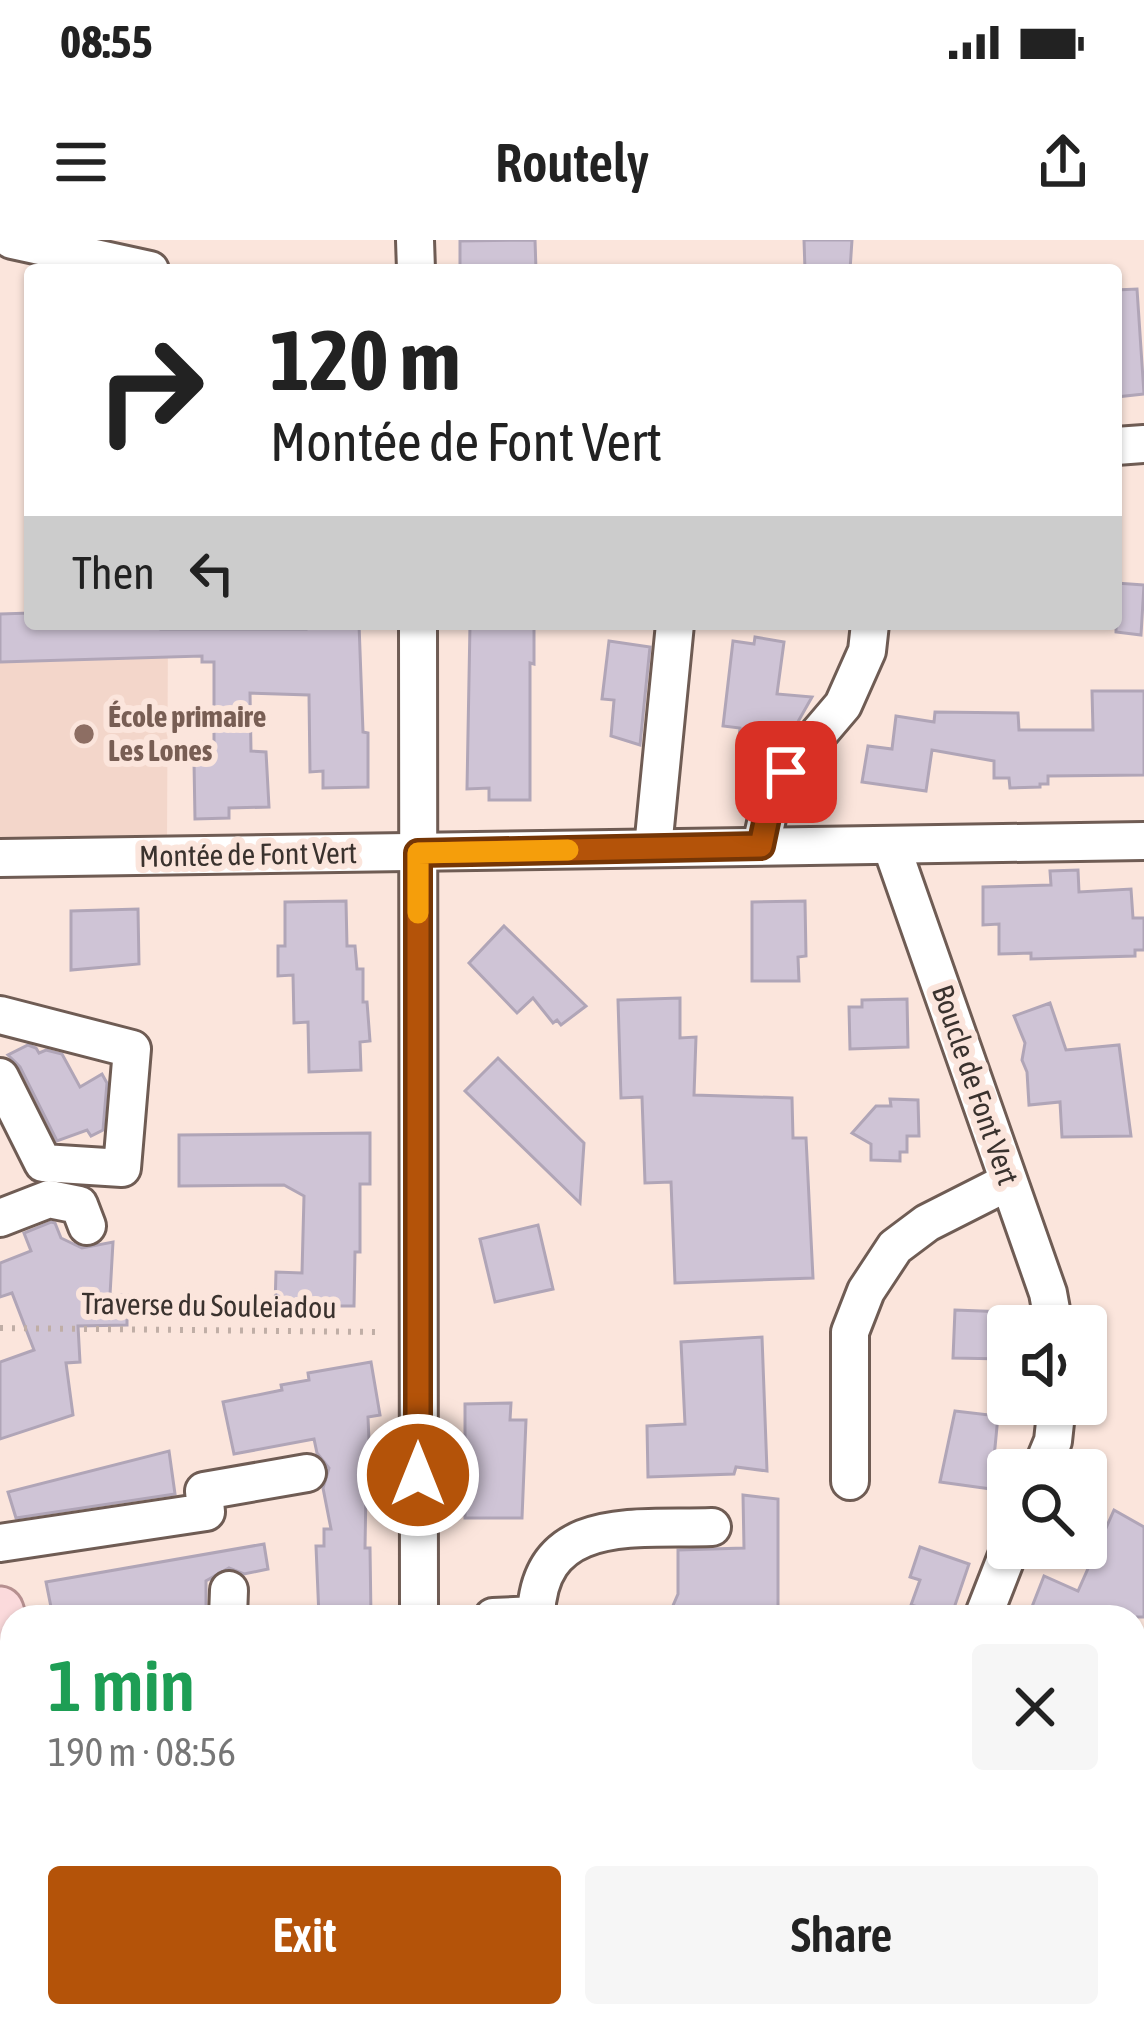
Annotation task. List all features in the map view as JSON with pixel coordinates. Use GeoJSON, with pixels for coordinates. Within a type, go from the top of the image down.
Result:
{"type":"FeatureCollection","features":[{"type":"Feature","properties":{"kind":"street"},"geometry":{"type":"LineString","coordinates":[[12,240],[122,264]]}},
{"type":"Feature","properties":{"kind":"street"},"geometry":{"type":"LineString","coordinates":[[418,630],[419,1605]]}},
{"type":"Feature","properties":{"kind":"street"},"geometry":{"type":"LineString","coordinates":[[652,848],[674,630]]}},
{"type":"Feature","properties":{"kind":"street"},"geometry":{"type":"LineString","coordinates":[[761,846],[769,808],[786,772],[843,706],[867,651],[869,630]]}},
{"type":"Feature","properties":{"kind":"street","name":"Montée de Font Vert"},"geometry":{"type":"LineString","coordinates":[[0,858],[1144,841]]}},
{"type":"Feature","properties":{"kind":"street","name":"Boucle de Font Vert"},"geometry":{"type":"LineString","coordinates":[[891,845],[1050,1305]]}},
{"type":"Feature","properties":{"kind":"street"},"geometry":{"type":"LineString","coordinates":[[0,1016],[131,1049],[122,1168],[43,1163],[0,1077]]}},
{"type":"Feature","properties":{"kind":"street"},"geometry":{"type":"LineString","coordinates":[[850,1481],[850,1332],[866,1291],[895,1247],[927,1223],[1008,1182]]}},
{"type":"Feature","properties":{"kind":"street"},"geometry":{"type":"LineString","coordinates":[[0,1217],[49,1199],[79,1204],[88,1226]]}},
{"type":"Feature","properties":{"kind":"street"},"geometry":{"type":"LineString","coordinates":[[0,1543],[206,1512],[204,1491],[307,1473]]}},
{"type":"Feature","properties":{"kind":"street"},"geometry":{"type":"LineString","coordinates":[[536,1605],[537,1592],[570,1542],[596,1531],[712,1527]]}},
{"type":"Feature","properties":{"kind":"street"},"geometry":{"type":"LineString","coordinates":[[987,1605],[1001,1569]]}},
{"type":"Feature","properties":{"kind":"path","name":"Traverse du Souleiadou"},"geometry":{"type":"LineString","coordinates":[[0,1328],[417,1333]]}},
{"type":"Feature","properties":{"kind":"shaded area","name":"École primaire Les Lones"},"geometry":{"type":"Polygon","coordinates":[[[24,613],[24,630],[168,630],[167,844],[0,845],[0,614],[24,613]]]}},
{"type":"Feature","properties":{"kind":"building"},"geometry":{"type":"Polygon","coordinates":[[[535,240],[536,264],[460,264],[460,241],[535,240]]]}},
{"type":"Feature","properties":{"kind":"building"},"geometry":{"type":"Polygon","coordinates":[[[804,240],[852,240],[850,264],[805,264],[804,240]]]}},
{"type":"Feature","properties":{"kind":"building"},"geometry":{"type":"Polygon","coordinates":[[[1137,289],[1144,394],[1122,396],[1122,290],[1137,289]]]}},
{"type":"Feature","properties":{"kind":"building"},"geometry":{"type":"Polygon","coordinates":[[[1122,583],[1144,585],[1141,635],[1116,632],[1122,630],[1122,583]]]}},
{"type":"Feature","properties":{"kind":"building"},"geometry":{"type":"Polygon","coordinates":[[[24,613],[24,630],[359,630],[368,787],[323,788],[323,771],[310,772],[309,695],[250,693],[251,751],[266,752],[269,807],[229,808],[229,818],[195,819],[194,762],[203,762],[204,742],[214,743],[214,662],[202,662],[202,656],[0,662],[0,614],[24,613]]]}},
{"type":"Feature","properties":{"kind":"building"},"geometry":{"type":"Polygon","coordinates":[[[470,630],[534,630],[530,800],[489,800],[489,788],[467,789],[470,630]]]}},
{"type":"Feature","properties":{"kind":"building"},"geometry":{"type":"Polygon","coordinates":[[[755,637],[784,642],[777,694],[812,697],[795,727],[773,724],[771,742],[739,738],[740,728],[723,726],[733,641],[754,644],[755,637]]]}},
{"type":"Feature","properties":{"kind":"building"},"geometry":{"type":"Polygon","coordinates":[[[609,641],[650,647],[640,745],[611,736],[614,700],[602,699],[609,641]]]}},
{"type":"Feature","properties":{"kind":"building"},"geometry":{"type":"Polygon","coordinates":[[[1092,691],[1144,691],[1144,775],[1048,776],[1048,784],[1040,787],[1010,788],[1009,778],[994,778],[994,761],[932,750],[926,791],[862,782],[868,746],[892,749],[896,716],[934,722],[935,712],[1018,713],[1019,730],[1093,730],[1092,691]]]}},
{"type":"Feature","properties":{"kind":"building"},"geometry":{"type":"Polygon","coordinates":[[[1078,870],[1079,892],[1131,889],[1133,918],[1144,918],[1144,950],[1135,950],[1135,956],[1031,959],[1031,953],[999,954],[999,924],[983,925],[983,887],[1051,885],[1050,871],[1078,870]]]}},
{"type":"Feature","properties":{"kind":"building"},"geometry":{"type":"Polygon","coordinates":[[[346,901],[347,946],[355,946],[357,969],[363,969],[370,1041],[360,1042],[361,1070],[309,1072],[308,1022],[294,1023],[293,975],[278,976],[278,946],[285,946],[285,902],[346,901]]]}},
{"type":"Feature","properties":{"kind":"building"},"geometry":{"type":"Polygon","coordinates":[[[805,901],[806,956],[798,957],[799,981],[752,981],[752,902],[805,901]]]}},
{"type":"Feature","properties":{"kind":"building"},"geometry":{"type":"Polygon","coordinates":[[[138,909],[139,964],[71,970],[71,911],[138,909]]]}},
{"type":"Feature","properties":{"kind":"building"},"geometry":{"type":"Polygon","coordinates":[[[504,926],[586,1006],[561,1025],[557,1020],[553,1023],[533,998],[517,1013],[469,963],[504,926]]]}},
{"type":"Feature","properties":{"kind":"building"},"geometry":{"type":"Polygon","coordinates":[[[680,998],[680,1038],[696,1037],[694,1095],[792,1098],[793,1138],[806,1138],[813,1278],[675,1283],[671,1182],[645,1183],[642,1097],[621,1098],[618,1000],[680,998]]]}},
{"type":"Feature","properties":{"kind":"building"},"geometry":{"type":"Polygon","coordinates":[[[907,999],[908,1047],[850,1049],[849,1007],[862,1007],[862,1000],[907,999]]]}},
{"type":"Feature","properties":{"kind":"building"},"geometry":{"type":"Polygon","coordinates":[[[1050,1003],[1066,1050],[1119,1045],[1131,1136],[1062,1137],[1060,1102],[1029,1105],[1022,1060],[1025,1043],[1014,1016],[1050,1003]]]}},
{"type":"Feature","properties":{"kind":"building"},"geometry":{"type":"Polygon","coordinates":[[[28,1045],[39,1053],[62,1054],[80,1087],[102,1074],[107,1083],[103,1130],[91,1136],[87,1130],[57,1141],[20,1067],[8,1055],[28,1045]]]}},
{"type":"Feature","properties":{"kind":"building"},"geometry":{"type":"Polygon","coordinates":[[[498,1058],[584,1143],[580,1203],[465,1091],[498,1058]]]}},
{"type":"Feature","properties":{"kind":"building"},"geometry":{"type":"Polygon","coordinates":[[[890,1099],[918,1100],[919,1136],[907,1136],[907,1152],[900,1152],[900,1161],[871,1160],[871,1144],[852,1133],[876,1106],[891,1106],[890,1099]]]}},
{"type":"Feature","properties":{"kind":"building"},"geometry":{"type":"Polygon","coordinates":[[[370,1133],[370,1184],[360,1184],[354,1306],[275,1306],[276,1272],[302,1273],[304,1196],[284,1185],[179,1186],[179,1135],[370,1133]]]}},
{"type":"Feature","properties":{"kind":"building"},"geometry":{"type":"Polygon","coordinates":[[[51,1222],[61,1238],[82,1248],[113,1242],[110,1295],[127,1295],[127,1325],[78,1326],[80,1362],[66,1363],[73,1415],[0,1439],[0,1362],[34,1350],[12,1293],[0,1297],[0,1263],[31,1251],[24,1233],[51,1222]]]}},
{"type":"Feature","properties":{"kind":"building"},"geometry":{"type":"Polygon","coordinates":[[[538,1225],[553,1289],[495,1302],[480,1239],[538,1225]]]}},
{"type":"Feature","properties":{"kind":"building"},"geometry":{"type":"Polygon","coordinates":[[[955,1310],[987,1311],[987,1359],[953,1358],[955,1310]]]}},
{"type":"Feature","properties":{"kind":"building"},"geometry":{"type":"Polygon","coordinates":[[[762,1337],[767,1471],[736,1467],[734,1474],[648,1477],[647,1426],[685,1424],[681,1342],[762,1337]]]}},
{"type":"Feature","properties":{"kind":"building"},"geometry":{"type":"Polygon","coordinates":[[[371,1362],[380,1415],[368,1417],[371,1489],[366,1489],[365,1548],[370,1548],[371,1605],[318,1605],[316,1546],[324,1546],[324,1529],[331,1529],[323,1488],[329,1468],[317,1453],[314,1439],[234,1454],[223,1402],[282,1390],[281,1385],[309,1380],[308,1373],[371,1362]]]}},
{"type":"Feature","properties":{"kind":"building"},"geometry":{"type":"Polygon","coordinates":[[[511,1403],[510,1420],[526,1420],[522,1518],[465,1518],[465,1404],[511,1403]]]}},
{"type":"Feature","properties":{"kind":"building"},"geometry":{"type":"Polygon","coordinates":[[[955,1411],[987,1415],[987,1425],[997,1425],[995,1449],[987,1449],[987,1488],[940,1482],[955,1411]]]}},
{"type":"Feature","properties":{"kind":"building"},"geometry":{"type":"Polygon","coordinates":[[[169,1451],[175,1494],[16,1518],[8,1492],[169,1451]]]}},
{"type":"Feature","properties":{"kind":"building"},"geometry":{"type":"Polygon","coordinates":[[[743,1495],[778,1499],[778,1605],[673,1605],[678,1594],[678,1550],[744,1548],[743,1495]]]}},
{"type":"Feature","properties":{"kind":"building"},"geometry":{"type":"Polygon","coordinates":[[[1114,1510],[1144,1527],[1144,1605],[1033,1605],[1044,1576],[1078,1591],[1088,1569],[1107,1569],[1107,1526],[1114,1510]]]}},
{"type":"Feature","properties":{"kind":"building"},"geometry":{"type":"Polygon","coordinates":[[[264,1544],[268,1569],[244,1574],[229,1568],[206,1581],[206,1605],[51,1605],[46,1582],[264,1544]]]}},
{"type":"Feature","properties":{"kind":"building"},"geometry":{"type":"Polygon","coordinates":[[[920,1547],[969,1564],[955,1605],[911,1605],[920,1580],[910,1577],[920,1547]]]}},
{"type":"Feature","properties":{"kind":"slow traffic"},"geometry":{"type":"LineString","coordinates":[[418,913],[418,853],[568,850]]}},
{"type":"Feature","properties":{"kind":"place","name":"École primaire Les Lones"},"geometry":{"type":"Point","coordinates":[84,734]}},
{"type":"Feature","properties":{"kind":"route"},"geometry":{"type":"LineString","coordinates":[[418,1475],[418,853],[761,846],[769,808],[786,772]]}}]}
